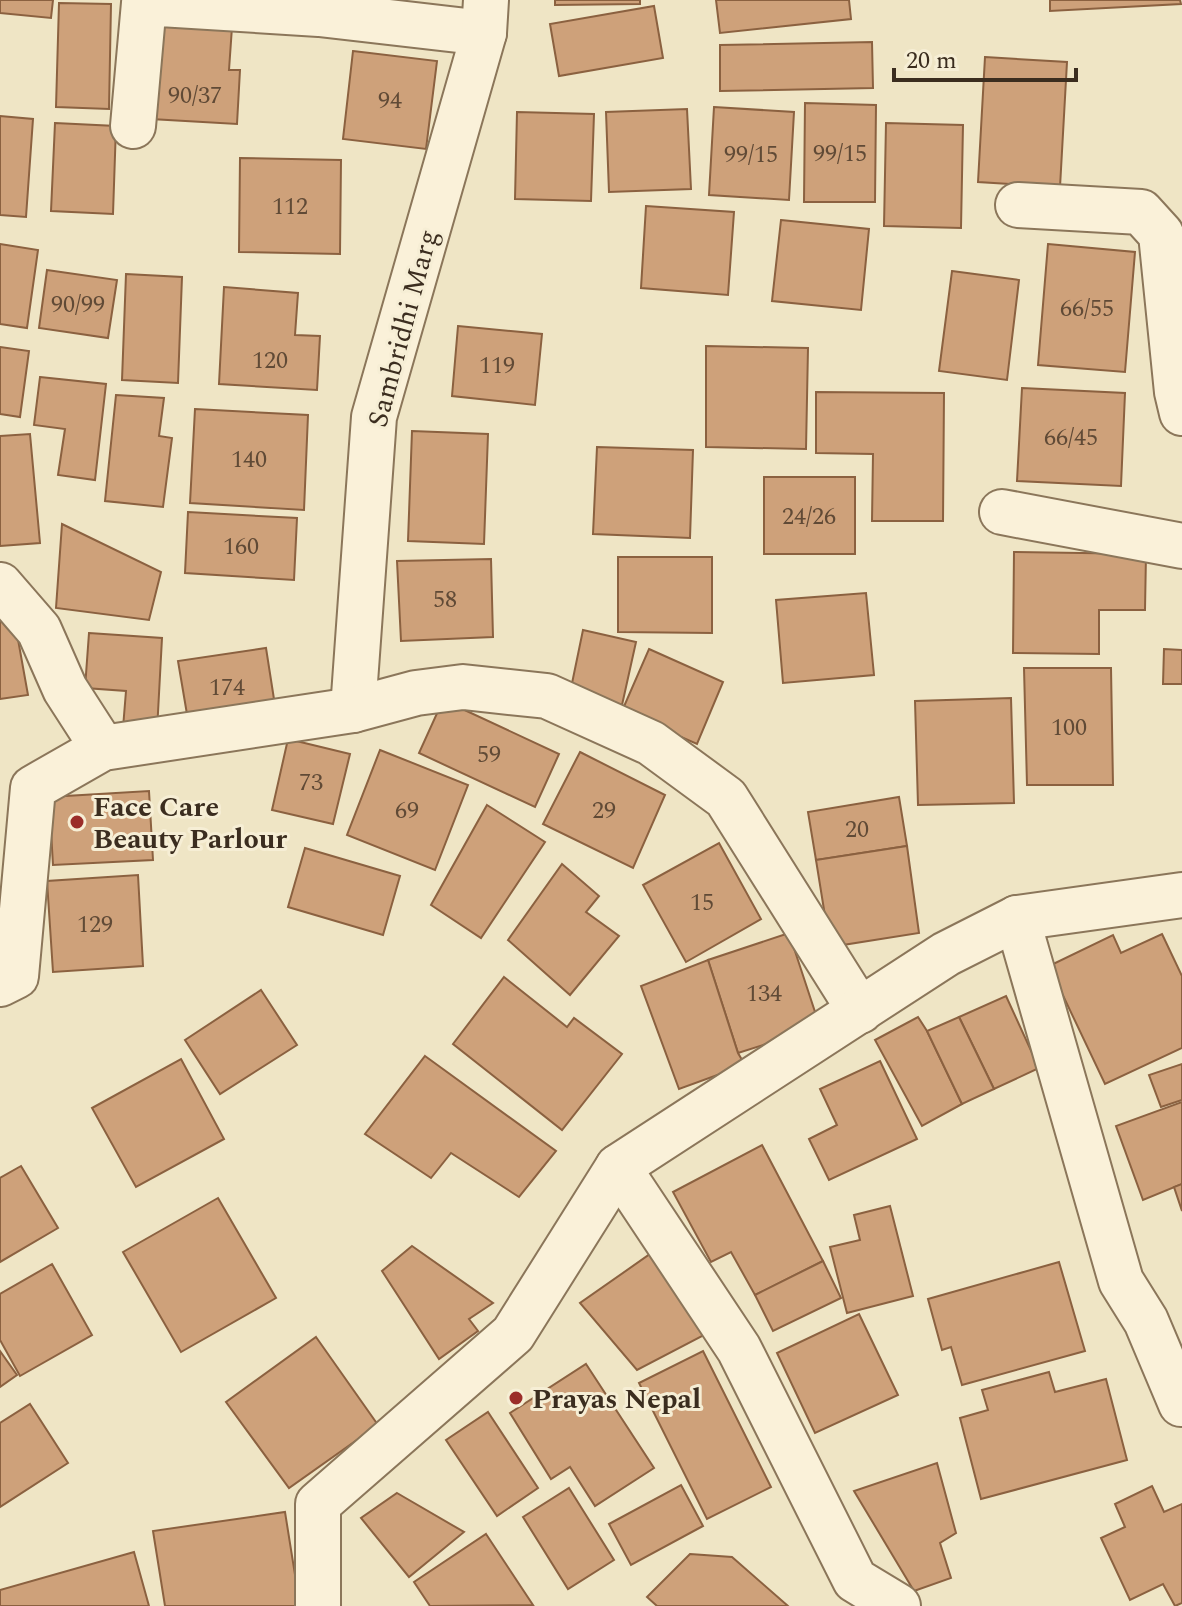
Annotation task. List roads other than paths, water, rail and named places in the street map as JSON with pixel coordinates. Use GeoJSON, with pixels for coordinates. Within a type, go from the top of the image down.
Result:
{"type":"FeatureCollection","features":[{"type":"Feature","properties":{"kind":"street"},"geometry":{"type":"LineString","coordinates":[[133,126],[144,3],[319,14],[485,17]]}},
{"type":"Feature","properties":{"kind":"street","name":"Sambridhi Marg"},"geometry":{"type":"LineString","coordinates":[[353,710],[374,417],[485,17]]}},
{"type":"Feature","properties":{"kind":"street"},"geometry":{"type":"LineString","coordinates":[[1018,205],[1141,212],[1161,234],[1177,392],[1182,413]]}},
{"type":"Feature","properties":{"kind":"street"},"geometry":{"type":"LineString","coordinates":[[1002,512],[1182,546]]}},
{"type":"Feature","properties":{"kind":"street"},"geometry":{"type":"LineString","coordinates":[[0,585],[39,630],[65,689],[103,748]]}},
{"type":"Feature","properties":{"kind":"street"},"geometry":{"type":"LineString","coordinates":[[0,984],[16,976],[33,788],[103,748],[353,710],[416,693],[463,687],[547,696],[651,743],[726,798],[860,1011]]}},
{"type":"Feature","properties":{"kind":"street"},"geometry":{"type":"LineString","coordinates":[[318,1606],[318,1504],[513,1334],[618,1167],[946,954],[1017,918],[1182,895]]}},
{"type":"Feature","properties":{"kind":"street"},"geometry":{"type":"LineString","coordinates":[[1017,918],[1121,1281],[1146,1321],[1181,1404]]}},
{"type":"Feature","properties":{"kind":"street"},"geometry":{"type":"LineString","coordinates":[[618,1167],[739,1349],[855,1580],[898,1606]]}},
{"type":"Feature","properties":{"kind":"place","name":"Face Care Beauty Parlour"},"geometry":{"type":"Point","coordinates":[77,822]}},
{"type":"Feature","properties":{"kind":"place","name":"Prayas Nepal"},"geometry":{"type":"Point","coordinates":[516,1398]}}]}
